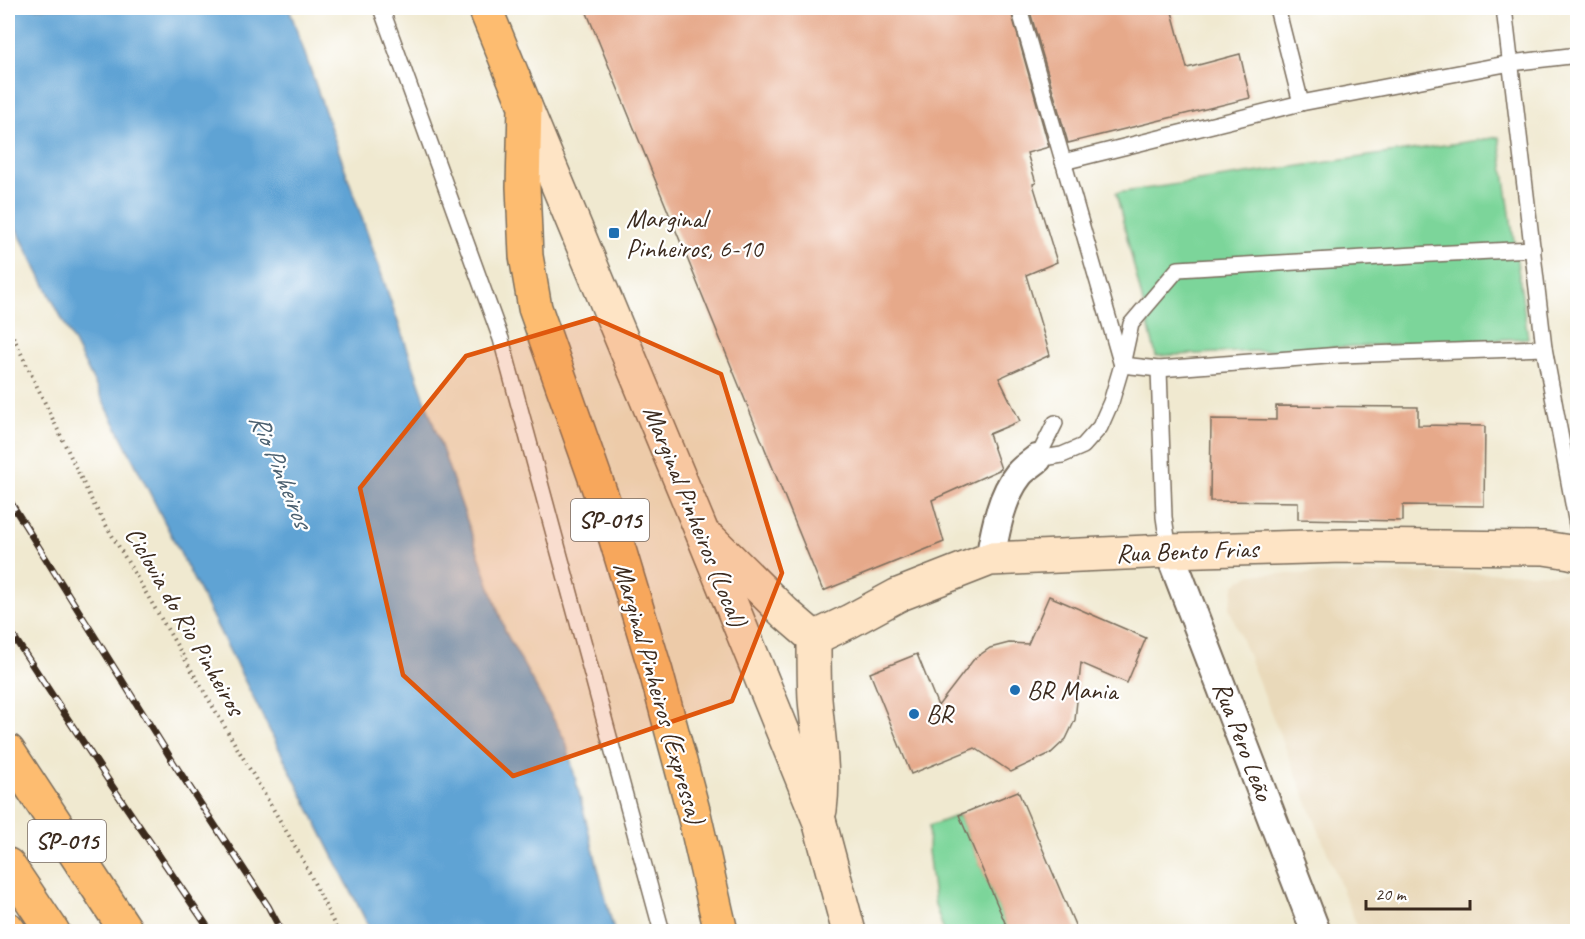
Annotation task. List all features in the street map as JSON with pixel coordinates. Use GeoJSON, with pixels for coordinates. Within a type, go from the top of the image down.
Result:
{"type":"FeatureCollection","features":[{"type":"Feature","properties":{"kind":"highway","name":"Marginal Pinheiros (Expressa)"},"geometry":{"type":"LineString","coordinates":[[485,8],[525,106],[523,187],[526,256],[535,308],[611,523],[653,661],[694,814],[721,932]]}},
{"type":"Feature","properties":{"kind":"highway","name":"SP-015"},"geometry":{"type":"LineString","coordinates":[[8,751],[127,932]]}},
{"type":"Feature","properties":{"kind":"highway"},"geometry":{"type":"LineString","coordinates":[[8,866],[53,932]]}},
{"type":"Feature","properties":{"kind":"main road","name":"Marginal Pinheiros (Local)"},"geometry":{"type":"LineString","coordinates":[[525,106],[819,820],[849,932]]}},
{"type":"Feature","properties":{"kind":"main road"},"geometry":{"type":"LineString","coordinates":[[701,530],[785,613],[814,638],[815,698],[823,790],[819,820]]}},
{"type":"Feature","properties":{"kind":"main road","name":"Rua Bento Frias"},"geometry":{"type":"LineString","coordinates":[[814,638],[898,595],[990,559],[1344,546],[1544,548],[1578,554]]}},
{"type":"Feature","properties":{"kind":"street"},"geometry":{"type":"LineString","coordinates":[[990,559],[997,524],[1008,492],[1019,475],[1037,459]]}},
{"type":"Feature","properties":{"kind":"street","name":"Rua Pero Leão"},"geometry":{"type":"LineString","coordinates":[[1168,551],[1316,932]]}},
{"type":"Feature","properties":{"kind":"lane"},"geometry":{"type":"LineString","coordinates":[[381,8],[501,339],[662,932]]}},
{"type":"Feature","properties":{"kind":"lane"},"geometry":{"type":"LineString","coordinates":[[1019,8],[1122,364]]}},
{"type":"Feature","properties":{"kind":"lane"},"geometry":{"type":"LineString","coordinates":[[1277,8],[1301,103]]}},
{"type":"Feature","properties":{"kind":"lane"},"geometry":{"type":"LineString","coordinates":[[1504,8],[1544,348],[1578,530]]}},
{"type":"Feature","properties":{"kind":"lane"},"geometry":{"type":"LineString","coordinates":[[1063,162],[1301,103],[1511,63],[1578,55]]}},
{"type":"Feature","properties":{"kind":"lane"},"geometry":{"type":"LineString","coordinates":[[1037,459],[1062,455],[1083,446],[1100,427],[1111,402],[1131,324],[1178,269],[1533,249]]}},
{"type":"Feature","properties":{"kind":"lane"},"geometry":{"type":"LineString","coordinates":[[1122,364],[1159,369],[1340,355],[1544,348]]}},
{"type":"Feature","properties":{"kind":"lane"},"geometry":{"type":"LineString","coordinates":[[1159,369],[1164,517],[1168,551]]}},
{"type":"Feature","properties":{"kind":"lane"},"geometry":{"type":"LineString","coordinates":[[1037,459],[1054,423]]}},
{"type":"Feature","properties":{"kind":"path","name":"Ciclovia do Rio Pinheiros"},"geometry":{"type":"LineString","coordinates":[[8,327],[93,503],[302,858],[339,932]]}},
{"type":"Feature","properties":{"kind":"highlighted area"},"geometry":{"type":"Polygon","coordinates":[[[594,318],[721,374],[782,573],[732,701],[513,776],[403,675],[360,488],[466,356],[594,318]]]}},
{"type":"Feature","properties":{"kind":"shaded area"},"geometry":{"type":"Polygon","coordinates":[[[1530,573],[1577,576],[1577,931],[1359,931],[1229,608],[1235,584],[1252,574],[1530,573]]]}},
{"type":"Feature","properties":{"kind":"green space"},"geometry":{"type":"Polygon","coordinates":[[[1499,137],[1528,338],[1156,356],[1116,193],[1499,137]]]}},
{"type":"Feature","properties":{"kind":"green space"},"geometry":{"type":"Polygon","coordinates":[[[959,815],[1009,931],[944,931],[935,905],[928,851],[929,826],[959,815]]]}},
{"type":"Feature","properties":{"kind":"water","name":"Rio Pinheiros"},"geometry":{"type":"Polygon","coordinates":[[[8,8],[289,8],[506,633],[566,742],[614,931],[371,931],[8,212],[8,8]]]}},
{"type":"Feature","properties":{"kind":"building"},"geometry":{"type":"Polygon","coordinates":[[[585,8],[1010,8],[1049,147],[1027,153],[1036,183],[1033,184],[1057,262],[1026,275],[1050,355],[999,378],[1020,421],[989,434],[1001,469],[932,500],[944,542],[823,591],[585,8]]]}},
{"type":"Feature","properties":{"kind":"building"},"geometry":{"type":"Polygon","coordinates":[[[1029,8],[1171,8],[1187,68],[1240,54],[1250,98],[1068,143],[1029,8]]]}},
{"type":"Feature","properties":{"kind":"building"},"geometry":{"type":"Polygon","coordinates":[[[1276,406],[1418,407],[1418,425],[1485,426],[1484,506],[1403,505],[1403,521],[1298,519],[1298,502],[1210,501],[1211,419],[1276,420],[1276,406]]]}},
{"type":"Feature","properties":{"kind":"building"},"geometry":{"type":"Polygon","coordinates":[[[1049,596],[1146,638],[1127,683],[1081,663],[1075,720],[1066,739],[1051,753],[1011,772],[975,748],[911,774],[870,673],[917,654],[938,706],[974,659],[990,648],[1009,643],[1028,644],[1049,596]]]}},
{"type":"Feature","properties":{"kind":"building"},"geometry":{"type":"Polygon","coordinates":[[[1018,791],[1078,932],[1009,932],[959,815],[1018,791]]]}},
{"type":"Feature","properties":{"kind":"railway"},"geometry":{"type":"LineString","coordinates":[[8,498],[175,765],[268,906],[282,932]]}},
{"type":"Feature","properties":{"kind":"railway"},"geometry":{"type":"LineString","coordinates":[[8,628],[211,932]]}},
{"type":"Feature","properties":{"kind":"place","name":"Marginal Pinheiros, 6-10"},"geometry":{"type":"Point","coordinates":[614,233]}},
{"type":"Feature","properties":{"kind":"place","name":"BR Mania"},"geometry":{"type":"Point","coordinates":[1015,690]}},
{"type":"Feature","properties":{"kind":"place","name":"BR"},"geometry":{"type":"Point","coordinates":[914,714]}}]}
